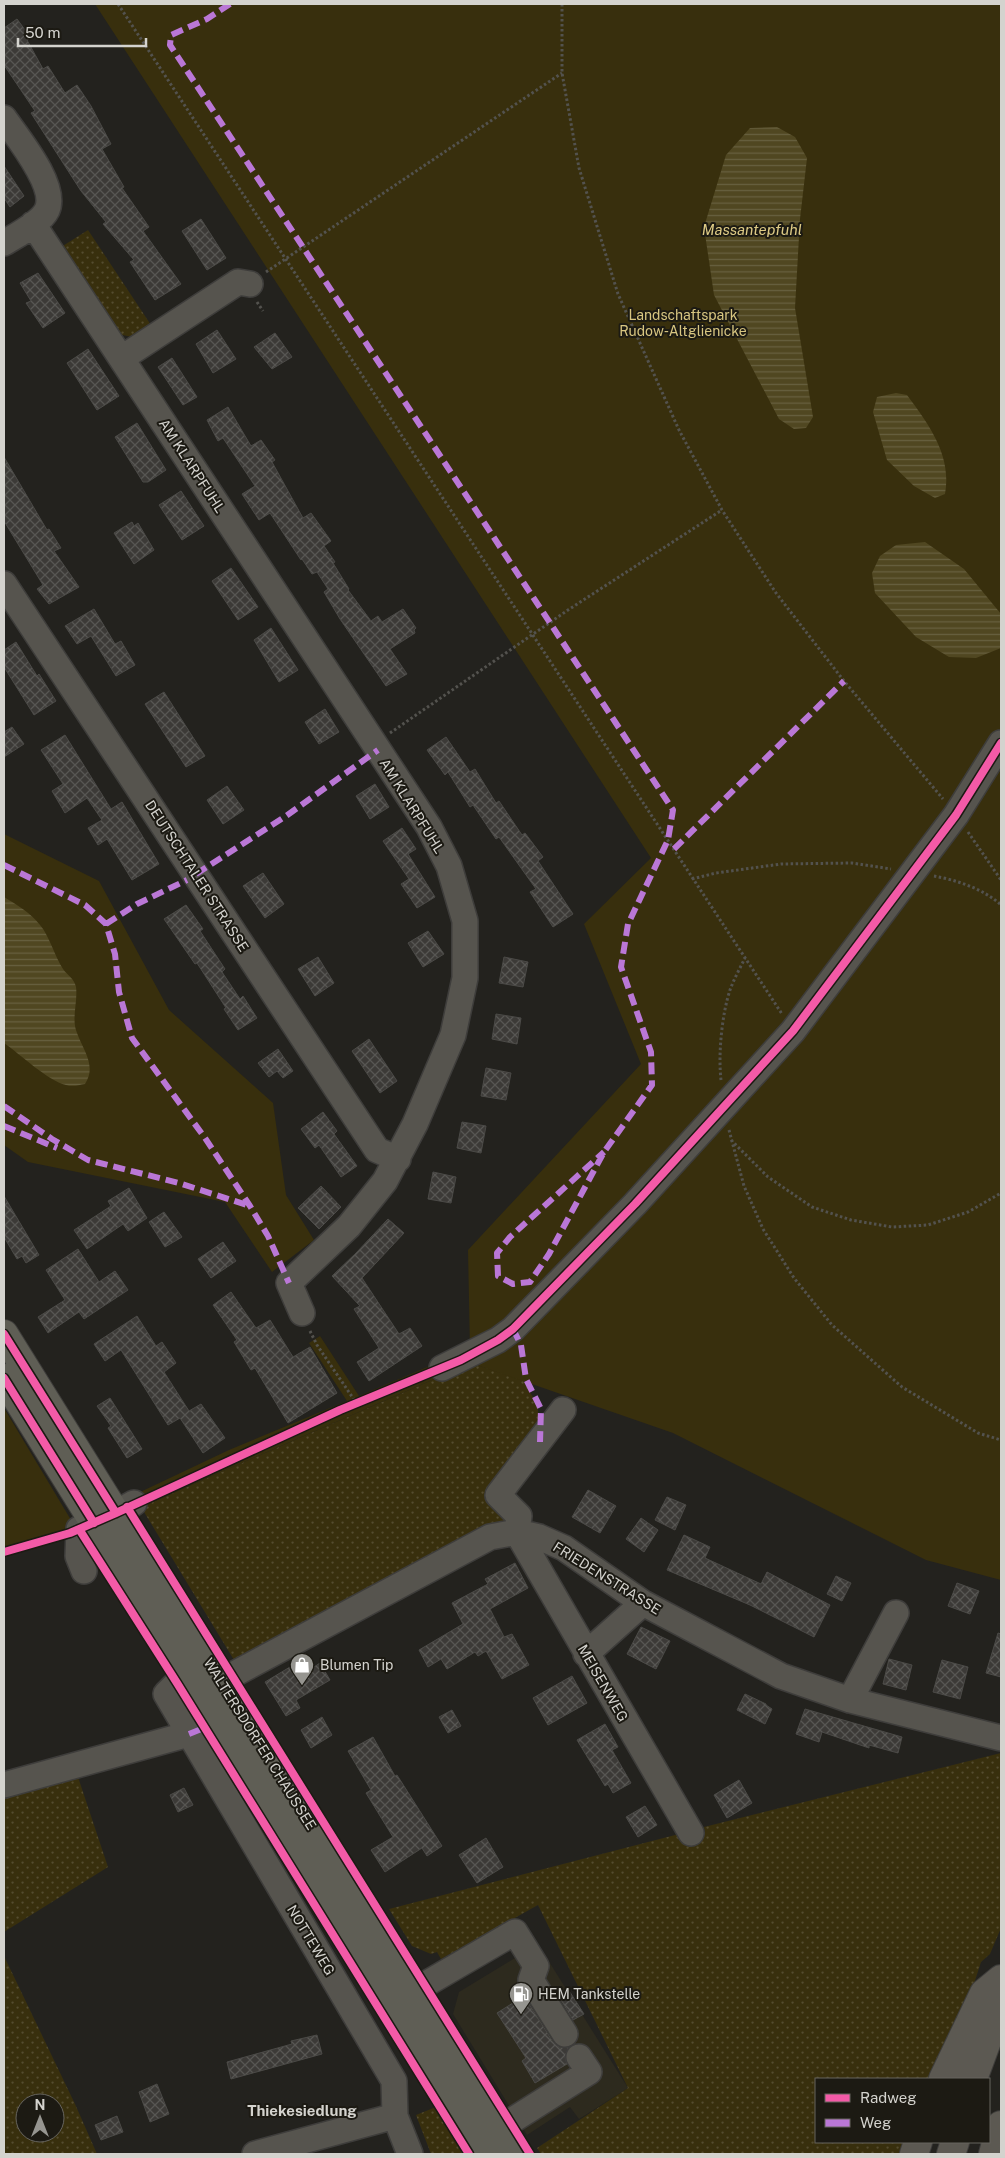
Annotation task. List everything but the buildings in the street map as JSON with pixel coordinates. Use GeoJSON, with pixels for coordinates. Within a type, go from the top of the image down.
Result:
{"type":"FeatureCollection","features":[{"type":"Feature","properties":{"kind":"highway"},"geometry":{"type":"LineString","coordinates":[[943,2078],[984,1993],[1001,1979]]}},
{"type":"Feature","properties":{"kind":"highway"},"geometry":{"type":"LineString","coordinates":[[973,2078],[1001,2003]]}},
{"type":"Feature","properties":{"kind":"highway"},"geometry":{"type":"LineString","coordinates":[[993,2154],[1001,2125]]}},
{"type":"Feature","properties":{"kind":"main road","name":"WALTERSDORFER CHAUSSEE"},"geometry":{"type":"LineString","coordinates":[[4,1334],[115,1522],[203,1683],[404,1997],[500,2128],[515,2154]]}},
{"type":"Feature","properties":{"kind":"main road","name":"WALTERSDORFER CHAUSSEE"},"geometry":{"type":"LineString","coordinates":[[4,1378],[115,1522]]}},
{"type":"Feature","properties":{"kind":"main road","name":"WALTERSDORFER CHAUSSEE"},"geometry":{"type":"LineString","coordinates":[[404,1997],[487,2154]]}},
{"type":"Feature","properties":{"kind":"street"},"geometry":{"type":"LineString","coordinates":[[4,118],[32,160],[45,183],[49,197],[46,211],[33,224],[4,243]]}},
{"type":"Feature","properties":{"kind":"street","name":"AM KLARPFUHL"},"geometry":{"type":"LineString","coordinates":[[33,224],[429,827],[450,866],[465,921],[465,978],[453,1035],[415,1124],[385,1181],[349,1226],[289,1283],[302,1313]]}},
{"type":"Feature","properties":{"kind":"street"},"geometry":{"type":"LineString","coordinates":[[122,358],[238,282],[250,284]]}},
{"type":"Feature","properties":{"kind":"street","name":"DEUTSCHTALER STRASSE"},"geometry":{"type":"LineString","coordinates":[[8,599],[376,1150],[398,1159]]}},
{"type":"Feature","properties":{"kind":"street"},"geometry":{"type":"LineString","coordinates":[[442,1368],[498,1340],[513,1329],[635,1204],[793,1031],[956,815],[1001,743]]}},
{"type":"Feature","properties":{"kind":"street","name":"MEISENWEG"},"geometry":{"type":"LineString","coordinates":[[564,1410],[498,1495],[519,1516],[517,1532],[691,1833]]}},
{"type":"Feature","properties":{"kind":"street"},"geometry":{"type":"LineString","coordinates":[[84,1571],[78,1556],[79,1529],[115,1522]]}},
{"type":"Feature","properties":{"kind":"street","name":"FRIEDENSTRASSE"},"geometry":{"type":"LineString","coordinates":[[203,1683],[490,1537],[517,1532],[539,1537],[564,1548],[643,1603],[781,1676],[850,1700],[1001,1738]]}},
{"type":"Feature","properties":{"kind":"street"},"geometry":{"type":"LineString","coordinates":[[586,1654],[643,1603]]}},
{"type":"Feature","properties":{"kind":"street"},"geometry":{"type":"LineString","coordinates":[[850,1700],[896,1613]]}},
{"type":"Feature","properties":{"kind":"street","name":"NOTTEWEG"},"geometry":{"type":"LineString","coordinates":[[203,1683],[166,1694],[394,2081],[395,2116],[410,2154]]}},
{"type":"Feature","properties":{"kind":"street"},"geometry":{"type":"LineString","coordinates":[[4,1784],[189,1734]]}},
{"type":"Feature","properties":{"kind":"street"},"geometry":{"type":"LineString","coordinates":[[404,1997],[515,1932],[536,1966],[531,1980],[565,2034]]}},
{"type":"Feature","properties":{"kind":"street"},"geometry":{"type":"LineString","coordinates":[[500,2128],[589,2072],[579,2057]]}},
{"type":"Feature","properties":{"kind":"street"},"geometry":{"type":"LineString","coordinates":[[256,2154],[395,2116]]}},
{"type":"Feature","properties":{"kind":"path"},"geometry":{"type":"LineString","coordinates":[[118,4],[793,1031]]}},
{"type":"Feature","properties":{"kind":"path"},"geometry":{"type":"LineString","coordinates":[[562,4],[562,74],[579,168],[618,294],[679,430],[722,510],[802,627],[844,681],[956,815],[1001,880]]}},
{"type":"Feature","properties":{"kind":"path"},"geometry":{"type":"LineString","coordinates":[[250,284],[562,74]]}},
{"type":"Feature","properties":{"kind":"path"},"geometry":{"type":"LineString","coordinates":[[374,744],[533,636],[568,610],[722,510]]}},
{"type":"Feature","properties":{"kind":"path"},"geometry":{"type":"LineString","coordinates":[[692,879],[716,873],[799,864],[852,863],[951,879],[994,899],[1001,905]]}},
{"type":"Feature","properties":{"kind":"path"},"geometry":{"type":"LineString","coordinates":[[746,957],[730,991],[722,1030],[719,1066],[724,1107],[731,1139],[744,1186],[763,1229],[794,1278],[832,1325],[902,1387],[978,1433],[1001,1440]]}},
{"type":"Feature","properties":{"kind":"path"},"geometry":{"type":"LineString","coordinates":[[731,1139],[768,1177],[812,1207],[851,1220],[892,1227],[928,1225],[968,1212],[1001,1192]]}},
{"type":"Feature","properties":{"kind":"path"},"geometry":{"type":"LineString","coordinates":[[302,1313],[317,1344],[357,1404]]}},
{"type":"Feature","properties":{"kind":"shaded area"},"geometry":{"type":"Polygon","coordinates":[[[538,1944],[628,2088],[579,2119],[570,2107],[527,2135],[453,2014],[459,1992],[538,1944]]]}},
{"type":"Feature","properties":{"kind":"green space","name":"Landschaftspark Rudow-Altglienicke"},"geometry":{"type":"Polygon","coordinates":[[[95,4],[1001,4],[1001,1580],[926,1560],[673,1433],[471,1363],[141,1507],[134,1495],[229,1450],[347,1401],[309,1343],[320,1336],[359,1396],[470,1349],[468,1250],[641,1064],[584,924],[651,858],[95,4]]]}},
{"type":"Feature","properties":{"kind":"green space"},"geometry":{"type":"Polygon","coordinates":[[[88,230],[151,325],[132,337],[113,333],[58,249],[88,230]]]}},
{"type":"Feature","properties":{"kind":"green space"},"geometry":{"type":"Polygon","coordinates":[[[4,834],[99,881],[169,1010],[273,1103],[286,1195],[314,1240],[272,1272],[225,1202],[28,1162],[4,1145],[4,834]]]}},
{"type":"Feature","properties":{"kind":"green space"},"geometry":{"type":"Polygon","coordinates":[[[471,1363],[523,1380],[538,1406],[538,1434],[491,1493],[508,1520],[234,1660],[141,1507],[471,1363]]]}},
{"type":"Feature","properties":{"kind":"green space"},"geometry":{"type":"Polygon","coordinates":[[[4,1408],[77,1530],[66,1537],[4,1557],[4,1408]]]}},
{"type":"Feature","properties":{"kind":"green space"},"geometry":{"type":"Polygon","coordinates":[[[1001,1753],[1001,1928],[990,1954],[981,1962],[971,1993],[928,2078],[815,2078],[815,2143],[903,2143],[899,2154],[541,2154],[537,2148],[628,2088],[538,1905],[441,1959],[437,1952],[431,1954],[412,1946],[389,1909],[679,1834],[681,1840],[705,1832],[704,1827],[1001,1753]]]}},
{"type":"Feature","properties":{"kind":"green space"},"geometry":{"type":"Polygon","coordinates":[[[76,1771],[108,1867],[4,1932],[4,1791],[76,1771]]]}},
{"type":"Feature","properties":{"kind":"green space"},"geometry":{"type":"Polygon","coordinates":[[[4,1956],[75,2104],[97,2154],[4,2154],[4,1956]]]}},
{"type":"Feature","properties":{"kind":"green space"},"geometry":{"type":"Polygon","coordinates":[[[436,2107],[463,2154],[431,2154],[416,2115],[436,2107]]]}},
{"type":"Feature","properties":{"kind":"water","name":"Massantepfuhl"},"geometry":{"type":"Polygon","coordinates":[[[777,127],[795,137],[807,158],[800,219],[795,308],[813,417],[806,428],[794,429],[779,419],[714,295],[704,227],[726,155],[750,128],[777,127]]]}},
{"type":"Feature","properties":{"kind":"water"},"geometry":{"type":"Polygon","coordinates":[[[896,393],[907,395],[931,429],[937,441],[945,466],[945,494],[935,498],[914,486],[887,460],[873,412],[877,397],[896,393]]]}},
{"type":"Feature","properties":{"kind":"water"},"geometry":{"type":"Polygon","coordinates":[[[925,542],[964,569],[1001,614],[1001,648],[976,658],[949,657],[916,637],[875,593],[872,573],[880,556],[896,545],[925,542]]]}},
{"type":"Feature","properties":{"kind":"water"},"geometry":{"type":"Polygon","coordinates":[[[4,897],[28,913],[40,925],[63,969],[75,984],[75,1028],[88,1058],[90,1071],[85,1084],[71,1086],[51,1078],[4,1043],[4,897]]]}},
{"type":"Feature","properties":{"kind":"marked path"},"geometry":{"type":"LineString","coordinates":[[230,4],[207,19],[171,35],[170,45],[673,810],[668,840],[628,924],[621,967],[651,1052],[652,1085],[604,1152],[549,1254],[530,1282],[513,1284],[498,1276],[497,1253],[510,1237],[604,1152]]}},
{"type":"Feature","properties":{"kind":"marked path"},"geometry":{"type":"LineString","coordinates":[[674,849],[844,681]]}},
{"type":"Feature","properties":{"kind":"marked path"},"geometry":{"type":"LineString","coordinates":[[196,874],[286,816],[378,750]]}},
{"type":"Feature","properties":{"kind":"marked path"},"geometry":{"type":"LineString","coordinates":[[4,865],[85,905],[106,924],[115,954],[119,992],[132,1038],[205,1138],[250,1206],[268,1236],[289,1283]]}},
{"type":"Feature","properties":{"kind":"marked path"},"geometry":{"type":"LineString","coordinates":[[106,924],[137,904],[187,880]]}},
{"type":"Feature","properties":{"kind":"marked path"},"geometry":{"type":"LineString","coordinates":[[4,1106],[52,1139],[88,1160],[179,1183],[250,1206]]}},
{"type":"Feature","properties":{"kind":"marked path"},"geometry":{"type":"LineString","coordinates":[[4,1126],[57,1148]]}},
{"type":"Feature","properties":{"kind":"marked path"},"geometry":{"type":"LineString","coordinates":[[513,1329],[521,1345],[526,1379],[541,1409],[540,1442]]}},
{"type":"Feature","properties":{"kind":"marked path"},"geometry":{"type":"LineString","coordinates":[[189,1734],[204,1728]]}},
{"type":"Feature","properties":{"kind":"cycle path"},"geometry":{"type":"LineString","coordinates":[[4,1552],[70,1533],[116,1513],[340,1410],[461,1360],[498,1340],[513,1329],[635,1204],[793,1031],[956,815],[1001,743]]}},
{"type":"Feature","properties":{"kind":"cycle path"},"geometry":{"type":"LineString","coordinates":[[4,1334],[116,1513]]}},
{"type":"Feature","properties":{"kind":"cycle path"},"geometry":{"type":"LineString","coordinates":[[4,1378],[94,1523]]}},
{"type":"Feature","properties":{"kind":"cycle path"},"geometry":{"type":"LineString","coordinates":[[127,1507],[530,2154]]}},
{"type":"Feature","properties":{"kind":"cycle path"},"geometry":{"type":"LineString","coordinates":[[79,1529],[177,1683],[469,2154]]}},
{"type":"Feature","properties":{"kind":"place","name":"Blumen Tip"},"geometry":{"type":"Point","coordinates":[302,1686]}},
{"type":"Feature","properties":{"kind":"place","name":"HEM Tankstelle"},"geometry":{"type":"Point","coordinates":[521,2015]}},
{"type":"Feature","properties":{"kind":"district","name":"Thiekesiedlung"},"geometry":{"type":"Point","coordinates":[302,2111]}}]}
